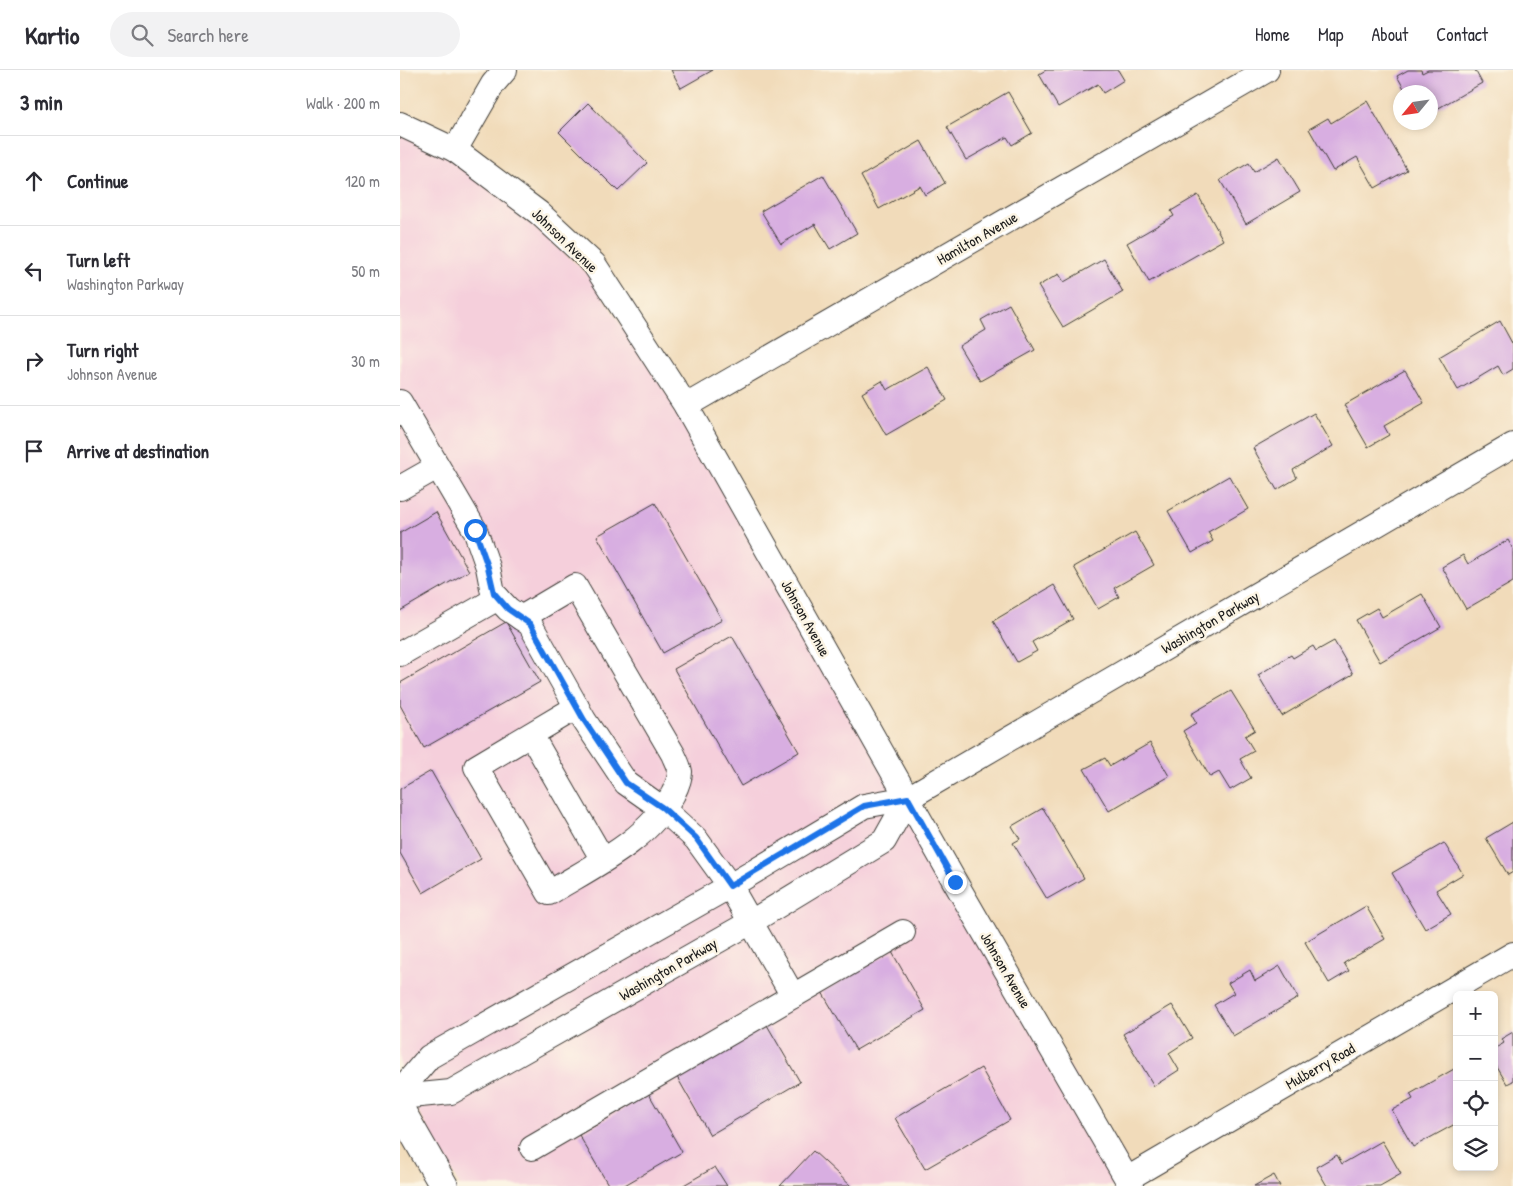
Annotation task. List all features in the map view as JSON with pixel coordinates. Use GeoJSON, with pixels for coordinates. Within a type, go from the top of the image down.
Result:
{"type":"FeatureCollection","features":[{"type":"Feature","properties":{"kind":"main road"},"geometry":{"type":"LineString","coordinates":[[400,1109],[444,1186]]}},
{"type":"Feature","properties":{"kind":"street"},"geometry":{"type":"LineString","coordinates":[[455,150],[493,84],[505,70]]}},
{"type":"Feature","properties":{"kind":"street","name":"Hamilton Avenue"},"geometry":{"type":"LineString","coordinates":[[686,406],[1267,70]]}},
{"type":"Feature","properties":{"kind":"street","name":"Johnson Avenue"},"geometry":{"type":"LineString","coordinates":[[400,124],[455,150],[539,213],[594,264],[686,406],[908,798],[1129,1182]]}},
{"type":"Feature","properties":{"kind":"street"},"geometry":{"type":"LineString","coordinates":[[400,402],[475,530],[488,567],[494,593],[508,609],[530,624],[577,707],[626,783],[663,808],[696,838],[730,886],[793,996]]}},
{"type":"Feature","properties":{"kind":"street","name":"Washington Parkway"},"geometry":{"type":"LineString","coordinates":[[400,1091],[429,1057],[730,886],[864,806],[908,798],[1513,445]]}},
{"type":"Feature","properties":{"kind":"street"},"geometry":{"type":"LineString","coordinates":[[400,488],[437,467]]}},
{"type":"Feature","properties":{"kind":"street"},"geometry":{"type":"LineString","coordinates":[[521,618],[575,586],[673,754],[680,772],[677,786],[650,824],[631,841],[603,860],[549,892],[476,767],[577,707]]}},
{"type":"Feature","properties":{"kind":"street"},"geometry":{"type":"LineString","coordinates":[[400,654],[498,598]]}},
{"type":"Feature","properties":{"kind":"street"},"geometry":{"type":"LineString","coordinates":[[531,735],[603,860]]}},
{"type":"Feature","properties":{"kind":"street","name":"Washington Parkway"},"geometry":{"type":"LineString","coordinates":[[400,1097],[451,1092],[750,922],[884,841],[908,798]]}},
{"type":"Feature","properties":{"kind":"street"},"geometry":{"type":"LineString","coordinates":[[532,1148],[903,932]]}},
{"type":"Feature","properties":{"kind":"street","name":"Mulberry Road"},"geometry":{"type":"LineString","coordinates":[[1129,1182],[1513,954]]}},
{"type":"Feature","properties":{"kind":"shaded area"},"geometry":{"type":"Polygon","coordinates":[[[400,129],[452,154],[588,274],[686,423],[1141,1186],[460,1186],[400,1079],[400,129]]]}},
{"type":"Feature","properties":{"kind":"building"},"geometry":{"type":"Polygon","coordinates":[[[671,70],[713,70],[681,88],[671,70]]]}},
{"type":"Feature","properties":{"kind":"building"},"geometry":{"type":"Polygon","coordinates":[[[1046,70],[1118,70],[1124,80],[1103,93],[1098,84],[1058,107],[1039,74],[1046,70]]]}},
{"type":"Feature","properties":{"kind":"building"},"geometry":{"type":"Polygon","coordinates":[[[1408,70],[1421,70],[1422,73],[1428,70],[1475,70],[1482,83],[1438,108],[1438,85],[1402,85],[1397,76],[1408,70]]]}},
{"type":"Feature","properties":{"kind":"building"},"geometry":{"type":"Polygon","coordinates":[[[1008,92],[1032,133],[1012,145],[1007,137],[966,160],[947,127],[1008,92]]]}},
{"type":"Feature","properties":{"kind":"building"},"geometry":{"type":"Polygon","coordinates":[[[1367,101],[1407,170],[1375,188],[1357,157],[1333,171],[1309,129],[1328,118],[1331,123],[1367,101]]]}},
{"type":"Feature","properties":{"kind":"building"},"geometry":{"type":"Polygon","coordinates":[[[588,103],[647,163],[618,191],[559,132],[588,103]]]}},
{"type":"Feature","properties":{"kind":"building"},"geometry":{"type":"Polygon","coordinates":[[[921,141],[945,183],[925,195],[920,186],[879,209],[861,176],[921,141]]]}},
{"type":"Feature","properties":{"kind":"building"},"geometry":{"type":"Polygon","coordinates":[[[1279,157],[1300,192],[1246,224],[1220,180],[1249,163],[1254,172],[1279,157]]]}},
{"type":"Feature","properties":{"kind":"building"},"geometry":{"type":"Polygon","coordinates":[[[823,175],[857,233],[830,249],[815,224],[781,244],[761,211],[823,175]]]}},
{"type":"Feature","properties":{"kind":"building"},"geometry":{"type":"Polygon","coordinates":[[[1198,195],[1223,240],[1149,282],[1127,243],[1174,216],[1171,211],[1198,195]]]}},
{"type":"Feature","properties":{"kind":"building"},"geometry":{"type":"Polygon","coordinates":[[[1104,259],[1123,292],[1063,327],[1038,286],[1059,274],[1064,282],[1104,259]]]}},
{"type":"Feature","properties":{"kind":"building"},"geometry":{"type":"Polygon","coordinates":[[[1009,304],[1035,350],[980,381],[959,346],[986,330],[981,320],[1009,304]]]}},
{"type":"Feature","properties":{"kind":"building"},"geometry":{"type":"Polygon","coordinates":[[[1500,321],[1513,345],[1513,369],[1503,375],[1498,366],[1458,390],[1439,357],[1500,321]]]}},
{"type":"Feature","properties":{"kind":"building"},"geometry":{"type":"Polygon","coordinates":[[[928,367],[947,400],[886,435],[862,393],[882,381],[887,390],[928,367]]]}},
{"type":"Feature","properties":{"kind":"building"},"geometry":{"type":"Polygon","coordinates":[[[1405,370],[1424,403],[1384,426],[1389,435],[1368,447],[1344,405],[1405,370]]]}},
{"type":"Feature","properties":{"kind":"building"},"geometry":{"type":"Polygon","coordinates":[[[1314,413],[1333,446],[1293,470],[1297,478],[1277,490],[1253,448],[1314,413]]]}},
{"type":"Feature","properties":{"kind":"building"},"geometry":{"type":"Polygon","coordinates":[[[1229,476],[1248,509],[1208,532],[1213,541],[1192,553],[1168,511],[1229,476]]]}},
{"type":"Feature","properties":{"kind":"building"},"geometry":{"type":"Polygon","coordinates":[[[655,503],[722,620],[663,653],[597,536],[655,503]]]}},
{"type":"Feature","properties":{"kind":"building"},"geometry":{"type":"Polygon","coordinates":[[[436,512],[469,571],[400,611],[400,533],[436,512]]]}},
{"type":"Feature","properties":{"kind":"building"},"geometry":{"type":"Polygon","coordinates":[[[1135,532],[1154,565],[1114,588],[1119,597],[1098,609],[1074,567],[1135,532]]]}},
{"type":"Feature","properties":{"kind":"building"},"geometry":{"type":"Polygon","coordinates":[[[1508,540],[1513,549],[1513,582],[1466,609],[1442,567],[1463,555],[1468,564],[1508,540]]]}},
{"type":"Feature","properties":{"kind":"building"},"geometry":{"type":"Polygon","coordinates":[[[1054,585],[1073,619],[1032,642],[1037,651],[1017,662],[993,621],[1054,585]]]}},
{"type":"Feature","properties":{"kind":"building"},"geometry":{"type":"Polygon","coordinates":[[[1422,594],[1441,627],[1380,662],[1356,620],[1377,608],[1382,617],[1422,594]]]}},
{"type":"Feature","properties":{"kind":"building"},"geometry":{"type":"Polygon","coordinates":[[[506,622],[540,682],[424,748],[400,705],[400,683],[506,622]]]}},
{"type":"Feature","properties":{"kind":"building"},"geometry":{"type":"Polygon","coordinates":[[[732,636],[799,752],[741,786],[674,669],[732,636]]]}},
{"type":"Feature","properties":{"kind":"building"},"geometry":{"type":"Polygon","coordinates":[[[1334,641],[1353,674],[1282,716],[1258,675],[1291,655],[1293,658],[1313,646],[1316,651],[1334,641]]]}},
{"type":"Feature","properties":{"kind":"building"},"geometry":{"type":"Polygon","coordinates":[[[1231,691],[1255,730],[1245,736],[1254,751],[1240,759],[1251,778],[1230,790],[1219,772],[1210,777],[1183,731],[1196,723],[1191,714],[1231,691]]]}},
{"type":"Feature","properties":{"kind":"building"},"geometry":{"type":"Polygon","coordinates":[[[1150,743],[1169,776],[1109,811],[1084,769],[1105,758],[1110,766],[1150,743]]]}},
{"type":"Feature","properties":{"kind":"building"},"geometry":{"type":"Polygon","coordinates":[[[431,771],[481,859],[423,893],[400,853],[400,789],[431,771]]]}},
{"type":"Feature","properties":{"kind":"building"},"geometry":{"type":"Polygon","coordinates":[[[1043,808],[1084,878],[1047,899],[1013,843],[1020,839],[1012,826],[1043,808]]]}},
{"type":"Feature","properties":{"kind":"building"},"geometry":{"type":"Polygon","coordinates":[[[1513,822],[1513,872],[1508,875],[1486,838],[1513,822]]]}},
{"type":"Feature","properties":{"kind":"building"},"geometry":{"type":"Polygon","coordinates":[[[1444,843],[1463,874],[1436,890],[1451,914],[1425,929],[1392,873],[1444,843]]]}},
{"type":"Feature","properties":{"kind":"building"},"geometry":{"type":"Polygon","coordinates":[[[1366,906],[1385,939],[1344,963],[1349,971],[1329,983],[1305,942],[1366,906]]]}},
{"type":"Feature","properties":{"kind":"building"},"geometry":{"type":"Polygon","coordinates":[[[892,952],[925,1010],[856,1050],[822,992],[892,952]]]}},
{"type":"Feature","properties":{"kind":"building"},"geometry":{"type":"Polygon","coordinates":[[[1280,966],[1298,998],[1233,1036],[1214,1005],[1234,993],[1228,983],[1250,970],[1255,981],[1280,966]]]}},
{"type":"Feature","properties":{"kind":"building"},"geometry":{"type":"Polygon","coordinates":[[[1172,1005],[1192,1038],[1169,1053],[1179,1070],[1154,1086],[1123,1034],[1172,1005]]]}},
{"type":"Feature","properties":{"kind":"building"},"geometry":{"type":"Polygon","coordinates":[[[767,1025],[800,1082],[710,1135],[677,1077],[767,1025]]]}},
{"type":"Feature","properties":{"kind":"building"},"geometry":{"type":"Polygon","coordinates":[[[1513,1032],[1513,1081],[1507,1084],[1498,1069],[1498,1047],[1504,1043],[1501,1039],[1513,1032]]]}},
{"type":"Feature","properties":{"kind":"building"},"geometry":{"type":"Polygon","coordinates":[[[981,1068],[1010,1120],[925,1169],[895,1118],[981,1068]]]}},
{"type":"Feature","properties":{"kind":"building"},"geometry":{"type":"Polygon","coordinates":[[[1453,1070],[1453,1125],[1413,1147],[1392,1110],[1413,1099],[1410,1094],[1453,1070]]]}},
{"type":"Feature","properties":{"kind":"building"},"geometry":{"type":"Polygon","coordinates":[[[649,1094],[682,1152],[623,1186],[609,1186],[579,1135],[649,1094]]]}},
{"type":"Feature","properties":{"kind":"building"},"geometry":{"type":"Polygon","coordinates":[[[1382,1141],[1401,1174],[1380,1186],[1327,1186],[1316,1167],[1337,1155],[1342,1164],[1382,1141]]]}},
{"type":"Feature","properties":{"kind":"building"},"geometry":{"type":"Polygon","coordinates":[[[813,1151],[851,1186],[780,1186],[813,1151]]]}},
{"type":"Feature","properties":{"kind":"building"},"geometry":{"type":"Polygon","coordinates":[[[715,1167],[727,1186],[682,1186],[715,1167]]]}},
{"type":"Feature","properties":{"kind":"building"},"geometry":{"type":"Polygon","coordinates":[[[1274,1175],[1280,1186],[1254,1186],[1274,1175]]]}},
{"type":"Feature","properties":{"kind":"route"},"geometry":{"type":"LineString","coordinates":[[475,530],[488,567],[494,593],[508,609],[530,624],[584,720],[626,783],[663,808],[696,838],[730,886],[864,806],[908,798],[955,882]]}}]}
